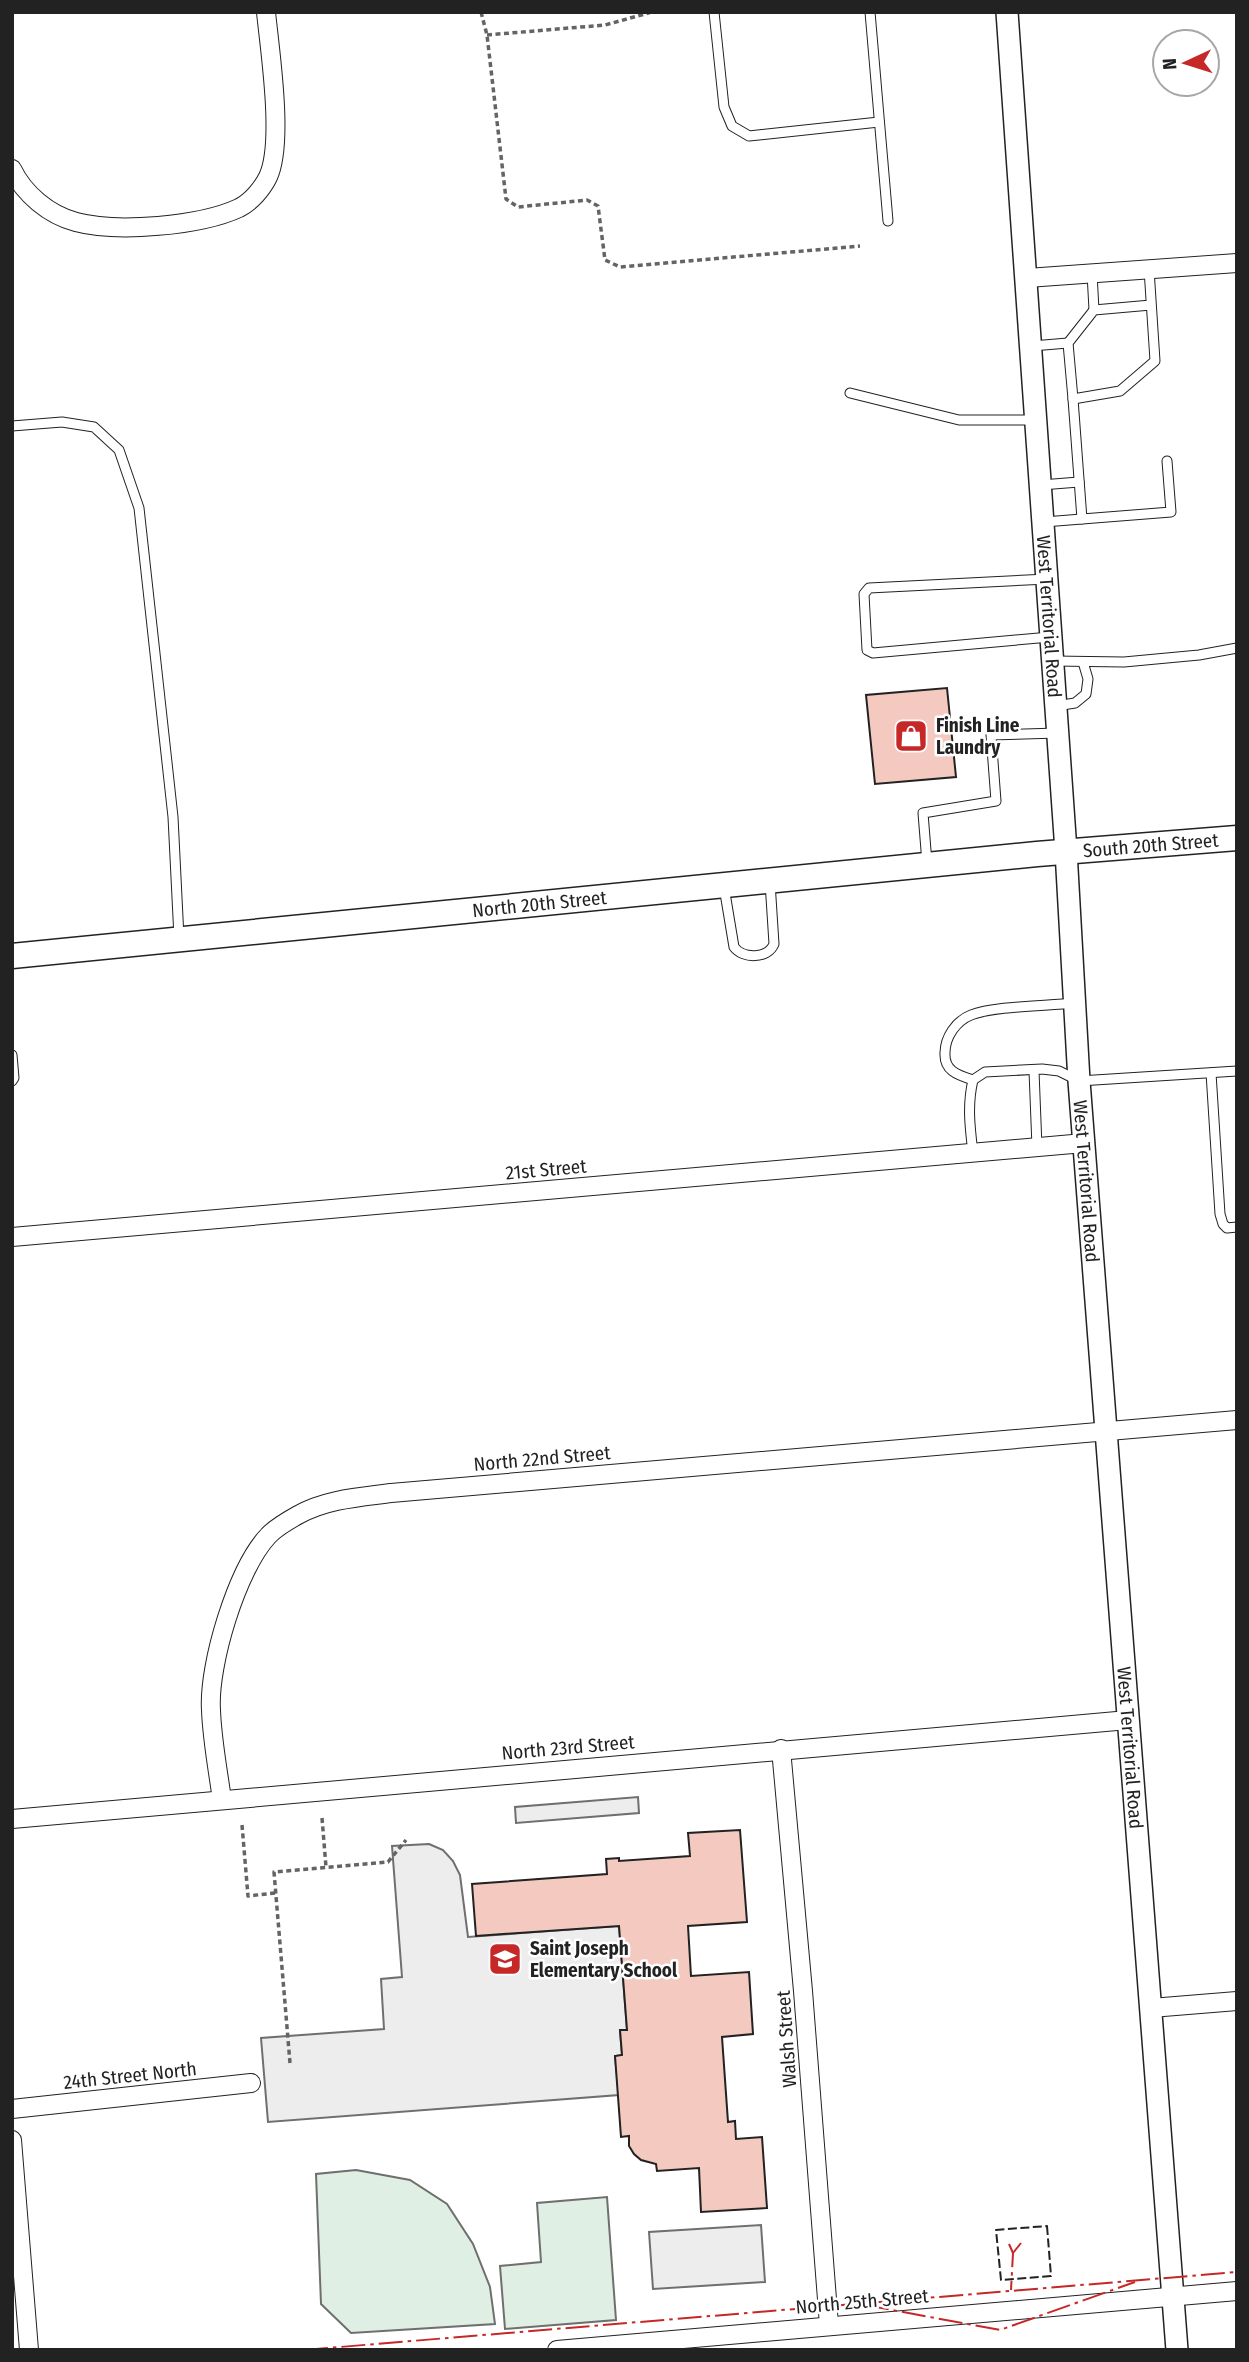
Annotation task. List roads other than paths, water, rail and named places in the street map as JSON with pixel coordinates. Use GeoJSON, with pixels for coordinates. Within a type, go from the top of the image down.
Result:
{"type":"FeatureCollection","features":[{"type":"Feature","properties":{"kind":"main road","name":"South 20th Street"},"geometry":{"type":"LineString","coordinates":[[1066,851],[1237,838]]}},
{"type":"Feature","properties":{"kind":"main road","name":"North 20th Street"},"geometry":{"type":"LineString","coordinates":[[12,956],[1066,851]]}},
{"type":"Feature","properties":{"kind":"street"},"geometry":{"type":"LineString","coordinates":[[12,169],[17,180],[45,208],[74,222],[108,227],[150,226],[212,218],[241,207],[258,192],[269,175],[274,151],[275,113],[266,12]]}},
{"type":"Feature","properties":{"kind":"street","name":"West Territorial Road"},"geometry":{"type":"LineString","coordinates":[[1007,12],[1052,637],[1079,1081],[1177,2350]]}},
{"type":"Feature","properties":{"kind":"street"},"geometry":{"type":"LineString","coordinates":[[1027,278],[1237,263]]}},
{"type":"Feature","properties":{"kind":"street","name":"21st Street"},"geometry":{"type":"LineString","coordinates":[[12,1237],[1084,1143]]}},
{"type":"Feature","properties":{"kind":"street","name":"North 22nd Street"},"geometry":{"type":"LineString","coordinates":[[222,1800],[211,1709],[213,1675],[228,1616],[239,1583],[268,1535],[300,1513],[342,1500],[391,1493],[1237,1420]]}},
{"type":"Feature","properties":{"kind":"street","name":"North 23rd Street"},"geometry":{"type":"LineString","coordinates":[[12,1819],[1128,1720]]}},
{"type":"Feature","properties":{"kind":"street","name":"Walsh Street"},"geometry":{"type":"LineString","coordinates":[[781,1749],[829,2325]]}},
{"type":"Feature","properties":{"kind":"street"},"geometry":{"type":"LineString","coordinates":[[1151,2008],[1237,2001]]}},
{"type":"Feature","properties":{"kind":"street","name":"24th Street North"},"geometry":{"type":"LineString","coordinates":[[12,2109],[251,2084]]}},
{"type":"Feature","properties":{"kind":"street"},"geometry":{"type":"LineString","coordinates":[[12,2140],[29,2350]]}},
{"type":"Feature","properties":{"kind":"street","name":"North 25th Street"},"geometry":{"type":"LineString","coordinates":[[557,2350],[1237,2291]]}},
{"type":"Feature","properties":{"kind":"lane"},"geometry":{"type":"LineString","coordinates":[[714,12],[724,107],[732,126],[749,136],[879,122]]}},
{"type":"Feature","properties":{"kind":"lane"},"geometry":{"type":"LineString","coordinates":[[870,12],[888,221]]}},
{"type":"Feature","properties":{"kind":"lane"},"geometry":{"type":"LineString","coordinates":[[1073,399],[1120,391],[1155,360],[1149,269]]}},
{"type":"Feature","properties":{"kind":"lane"},"geometry":{"type":"LineString","coordinates":[[1082,519],[1068,343],[1094,310],[1092,273]]}},
{"type":"Feature","properties":{"kind":"lane"},"geometry":{"type":"LineString","coordinates":[[1094,310],[1151,305]]}},
{"type":"Feature","properties":{"kind":"lane"},"geometry":{"type":"LineString","coordinates":[[1032,346],[1068,343]]}},
{"type":"Feature","properties":{"kind":"lane"},"geometry":{"type":"LineString","coordinates":[[850,393],[959,420],[1037,420]]}},
{"type":"Feature","properties":{"kind":"lane"},"geometry":{"type":"LineString","coordinates":[[12,426],[62,422],[94,427],[119,450],[139,508],[173,817],[179,940]]}},
{"type":"Feature","properties":{"kind":"lane"},"geometry":{"type":"LineString","coordinates":[[1044,522],[1171,512],[1167,461]]}},
{"type":"Feature","properties":{"kind":"lane"},"geometry":{"type":"LineString","coordinates":[[1041,485],[1079,482]]}},
{"type":"Feature","properties":{"kind":"lane"},"geometry":{"type":"LineString","coordinates":[[1048,579],[869,588],[864,594],[867,650],[873,653],[1052,637]]}},
{"type":"Feature","properties":{"kind":"lane"},"geometry":{"type":"LineString","coordinates":[[1053,661],[1124,662],[1199,655],[1237,648]]}},
{"type":"Feature","properties":{"kind":"lane"},"geometry":{"type":"LineString","coordinates":[[1056,706],[1075,703],[1086,694],[1088,679],[1083,662]]}},
{"type":"Feature","properties":{"kind":"lane"},"geometry":{"type":"LineString","coordinates":[[928,865],[923,813],[996,800],[991,735],[1058,733]]}},
{"type":"Feature","properties":{"kind":"lane"},"geometry":{"type":"LineString","coordinates":[[724,885],[737,952],[742,955],[767,954],[774,944],[770,881]]}},
{"type":"Feature","properties":{"kind":"lane"},"geometry":{"type":"LineString","coordinates":[[973,1080],[952,1072],[945,1061],[945,1046],[955,1026],[962,1020],[982,1012],[1074,1003]]}},
{"type":"Feature","properties":{"kind":"lane"},"geometry":{"type":"LineString","coordinates":[[12,1055],[12,1080]]}},
{"type":"Feature","properties":{"kind":"lane"},"geometry":{"type":"LineString","coordinates":[[973,1153],[968,1115],[973,1080],[985,1072],[1051,1069],[1079,1081],[1237,1071]]}},
{"type":"Feature","properties":{"kind":"lane"},"geometry":{"type":"LineString","coordinates":[[1034,1071],[1037,1147]]}},
{"type":"Feature","properties":{"kind":"lane"},"geometry":{"type":"LineString","coordinates":[[1211,1073],[1220,1214],[1227,1228],[1237,1227]]}},
{"type":"Feature","properties":{"kind":"place","name":"Finish Line Laundry"},"geometry":{"type":"Point","coordinates":[911,736]}},
{"type":"Feature","properties":{"kind":"place","name":"Saint Joseph Elementary School"},"geometry":{"type":"Point","coordinates":[505,1959]}}]}
